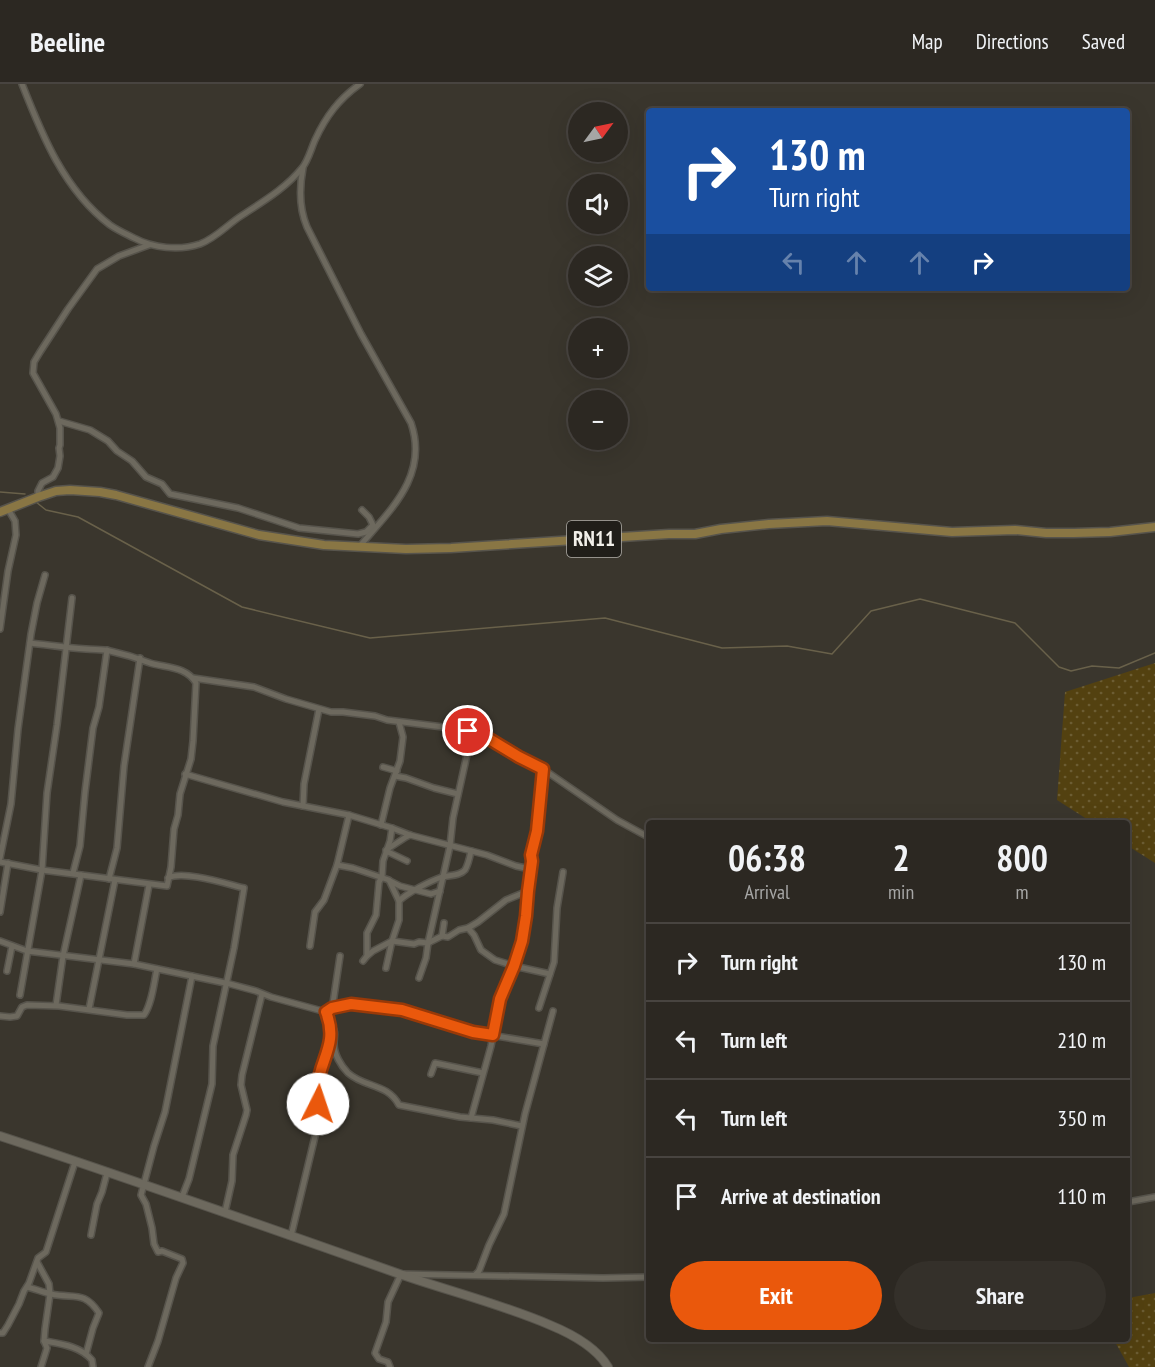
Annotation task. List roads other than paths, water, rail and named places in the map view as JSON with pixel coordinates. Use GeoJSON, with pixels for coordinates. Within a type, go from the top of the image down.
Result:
{"type":"FeatureCollection","features":[{"type":"Feature","properties":{"kind":"main road","name":"RN11"},"geometry":{"type":"LineString","coordinates":[[4,510],[56,491],[100,492],[137,500],[259,535],[324,545],[406,549],[695,534],[769,524],[827,521],[952,532],[1015,530],[1074,533],[1155,527]]}},
{"type":"Feature","properties":{"kind":"main road"},"geometry":{"type":"LineString","coordinates":[[0,1136],[513,1311],[572,1336],[602,1357],[608,1367]]}},
{"type":"Feature","properties":{"kind":"street"},"geometry":{"type":"LineString","coordinates":[[22,84],[47,145],[75,189],[111,225],[149,245],[182,247],[208,240],[286,185],[303,167]]}},
{"type":"Feature","properties":{"kind":"street"},"geometry":{"type":"LineString","coordinates":[[359,547],[402,496],[416,461],[414,431],[361,334],[307,227],[300,206],[300,182],[303,167],[329,113],[338,102],[360,84]]}},
{"type":"Feature","properties":{"kind":"street"},"geometry":{"type":"LineString","coordinates":[[38,497],[42,483],[53,477],[58,468],[60,428],[59,421],[33,374],[34,362],[97,269],[119,255],[149,245]]}},
{"type":"Feature","properties":{"kind":"street"},"geometry":{"type":"LineString","coordinates":[[59,421],[90,430],[108,441],[132,461],[146,477],[162,484],[170,494],[237,508],[299,528],[358,534],[366,532],[373,525],[362,510]]}},
{"type":"Feature","properties":{"kind":"street"},"geometry":{"type":"LineString","coordinates":[[0,629],[8,571],[16,535],[15,520],[4,510]]}},
{"type":"Feature","properties":{"kind":"street"},"geometry":{"type":"LineString","coordinates":[[30,643],[107,650],[183,671],[196,683],[193,741],[180,794],[167,886],[42,870],[0,860],[11,804],[18,729],[30,643],[45,575]]}},
{"type":"Feature","properties":{"kind":"street"},"geometry":{"type":"LineString","coordinates":[[20,994],[42,870],[47,793],[72,598]]}},
{"type":"Feature","properties":{"kind":"street"},"geometry":{"type":"LineString","coordinates":[[73,873],[80,846],[93,728],[99,707],[107,650]]}},
{"type":"Feature","properties":{"kind":"street"},"geometry":{"type":"LineString","coordinates":[[89,1009],[117,848],[124,766],[140,658]]}},
{"type":"Feature","properties":{"kind":"street"},"geometry":{"type":"LineString","coordinates":[[193,678],[254,687],[331,712],[375,716],[399,722],[472,732],[486,737],[543,769],[617,820],[646,836]]}},
{"type":"Feature","properties":{"kind":"street"},"geometry":{"type":"LineString","coordinates":[[303,806],[304,784],[319,708]]}},
{"type":"Feature","properties":{"kind":"street"},"geometry":{"type":"LineString","coordinates":[[381,825],[390,788],[400,761],[403,737],[399,722]]}},
{"type":"Feature","properties":{"kind":"street"},"geometry":{"type":"LineString","coordinates":[[419,978],[426,958],[472,732]]}},
{"type":"Feature","properties":{"kind":"street"},"geometry":{"type":"LineString","coordinates":[[383,767],[406,778],[458,794]]}},
{"type":"Feature","properties":{"kind":"street"},"geometry":{"type":"LineString","coordinates":[[471,1118],[500,999],[522,941],[543,769]]}},
{"type":"Feature","properties":{"kind":"street"},"geometry":{"type":"LineString","coordinates":[[185,774],[283,802],[349,815],[410,836],[530,869]]}},
{"type":"Feature","properties":{"kind":"street"},"geometry":{"type":"LineString","coordinates":[[310,946],[315,912],[324,900],[337,865],[349,815]]}},
{"type":"Feature","properties":{"kind":"street"},"geometry":{"type":"LineString","coordinates":[[392,828],[383,861],[375,915],[367,933],[365,958],[392,941],[428,943],[442,936],[448,937],[478,922],[506,900],[528,891]]}},
{"type":"Feature","properties":{"kind":"street"},"geometry":{"type":"LineString","coordinates":[[386,851],[410,836]]}},
{"type":"Feature","properties":{"kind":"street"},"geometry":{"type":"LineString","coordinates":[[386,851],[407,861]]}},
{"type":"Feature","properties":{"kind":"street"},"geometry":{"type":"LineString","coordinates":[[399,901],[417,889],[465,870],[471,851]]}},
{"type":"Feature","properties":{"kind":"street"},"geometry":{"type":"LineString","coordinates":[[0,912],[9,863]]}},
{"type":"Feature","properties":{"kind":"street"},"geometry":{"type":"LineString","coordinates":[[337,865],[353,868],[382,877],[400,886],[431,894],[440,891]]}},
{"type":"Feature","properties":{"kind":"street"},"geometry":{"type":"LineString","coordinates":[[539,1008],[554,962],[557,908],[563,872]]}},
{"type":"Feature","properties":{"kind":"street"},"geometry":{"type":"LineString","coordinates":[[56,1005],[63,956],[81,875]]}},
{"type":"Feature","properties":{"kind":"street"},"geometry":{"type":"LineString","coordinates":[[168,879],[177,875],[208,879],[244,888],[213,1047],[212,1084],[189,1179],[182,1197]]}},
{"type":"Feature","properties":{"kind":"street"},"geometry":{"type":"LineString","coordinates":[[386,968],[400,920],[399,901],[389,880]]}},
{"type":"Feature","properties":{"kind":"street"},"geometry":{"type":"LineString","coordinates":[[134,964],[149,885]]}},
{"type":"Feature","properties":{"kind":"street"},"geometry":{"type":"LineString","coordinates":[[442,936],[444,923]]}},
{"type":"Feature","properties":{"kind":"street"},"geometry":{"type":"LineString","coordinates":[[468,928],[481,950],[495,960],[550,974]]}},
{"type":"Feature","properties":{"kind":"street"},"geometry":{"type":"LineString","coordinates":[[0,941],[27,951],[134,964],[245,987],[271,998],[326,1012],[332,1008],[351,1004],[402,1010],[473,1032],[544,1044]]}},
{"type":"Feature","properties":{"kind":"street"},"geometry":{"type":"LineString","coordinates":[[7,971],[12,946]]}},
{"type":"Feature","properties":{"kind":"street"},"geometry":{"type":"LineString","coordinates":[[332,1008],[340,956]]}},
{"type":"Feature","properties":{"kind":"street"},"geometry":{"type":"LineString","coordinates":[[0,1016],[17,1016],[22,1007],[27,1005],[56,1005],[127,1015],[144,1015],[150,1004],[157,969]]}},
{"type":"Feature","properties":{"kind":"street"},"geometry":{"type":"LineString","coordinates":[[148,1367],[176,1278],[183,1263],[182,1259],[162,1251],[158,1252],[154,1244],[146,1204],[141,1195],[165,1112],[192,976]]}},
{"type":"Feature","properties":{"kind":"street"},"geometry":{"type":"LineString","coordinates":[[225,1212],[232,1181],[233,1155],[247,1110],[241,1084],[243,1066],[262,994]]}},
{"type":"Feature","properties":{"kind":"street"},"geometry":{"type":"LineString","coordinates":[[475,1275],[479,1271],[504,1214],[522,1126],[552,1011]]}},
{"type":"Feature","properties":{"kind":"street"},"geometry":{"type":"LineString","coordinates":[[291,1236],[317,1128],[316,1091],[331,1033],[326,1012]]}},
{"type":"Feature","properties":{"kind":"street"},"geometry":{"type":"LineString","coordinates":[[330,1025],[335,1030],[335,1054],[347,1072],[389,1092],[399,1105],[522,1126]]}},
{"type":"Feature","properties":{"kind":"street"},"geometry":{"type":"LineString","coordinates":[[431,1074],[435,1063],[483,1073]]}},
{"type":"Feature","properties":{"kind":"street"},"geometry":{"type":"LineString","coordinates":[[0,1333],[3,1333],[8,1325],[27,1287],[38,1258],[46,1252],[75,1162]]}},
{"type":"Feature","properties":{"kind":"street"},"geometry":{"type":"LineString","coordinates":[[91,1235],[97,1204],[107,1173]]}},
{"type":"Feature","properties":{"kind":"street"},"geometry":{"type":"LineString","coordinates":[[1130,1202],[1155,1197]]}},
{"type":"Feature","properties":{"kind":"street"},"geometry":{"type":"LineString","coordinates":[[37,1262],[49,1284],[50,1294],[44,1341],[47,1348],[40,1367]]}},
{"type":"Feature","properties":{"kind":"street"},"geometry":{"type":"LineString","coordinates":[[390,1367],[388,1362],[379,1359],[375,1353],[386,1322],[388,1302],[401,1274],[646,1277]]}},
{"type":"Feature","properties":{"kind":"street"},"geometry":{"type":"LineString","coordinates":[[27,1287],[50,1294],[82,1297],[92,1302],[99,1313],[86,1354]]}},
{"type":"Feature","properties":{"kind":"street"},"geometry":{"type":"LineString","coordinates":[[44,1341],[77,1349],[92,1360],[93,1367]]}},
{"type":"Feature","properties":{"kind":"waterway"},"geometry":{"type":"LineString","coordinates":[[0,492],[25,494]]}},
{"type":"Feature","properties":{"kind":"waterway"},"geometry":{"type":"LineString","coordinates":[[36,502],[46,510],[78,517],[242,607],[370,638],[605,618],[722,648],[787,646],[832,654],[871,611],[920,599],[1015,623],[1059,667],[1071,671],[1092,666],[1119,668],[1155,653]]}}]}
